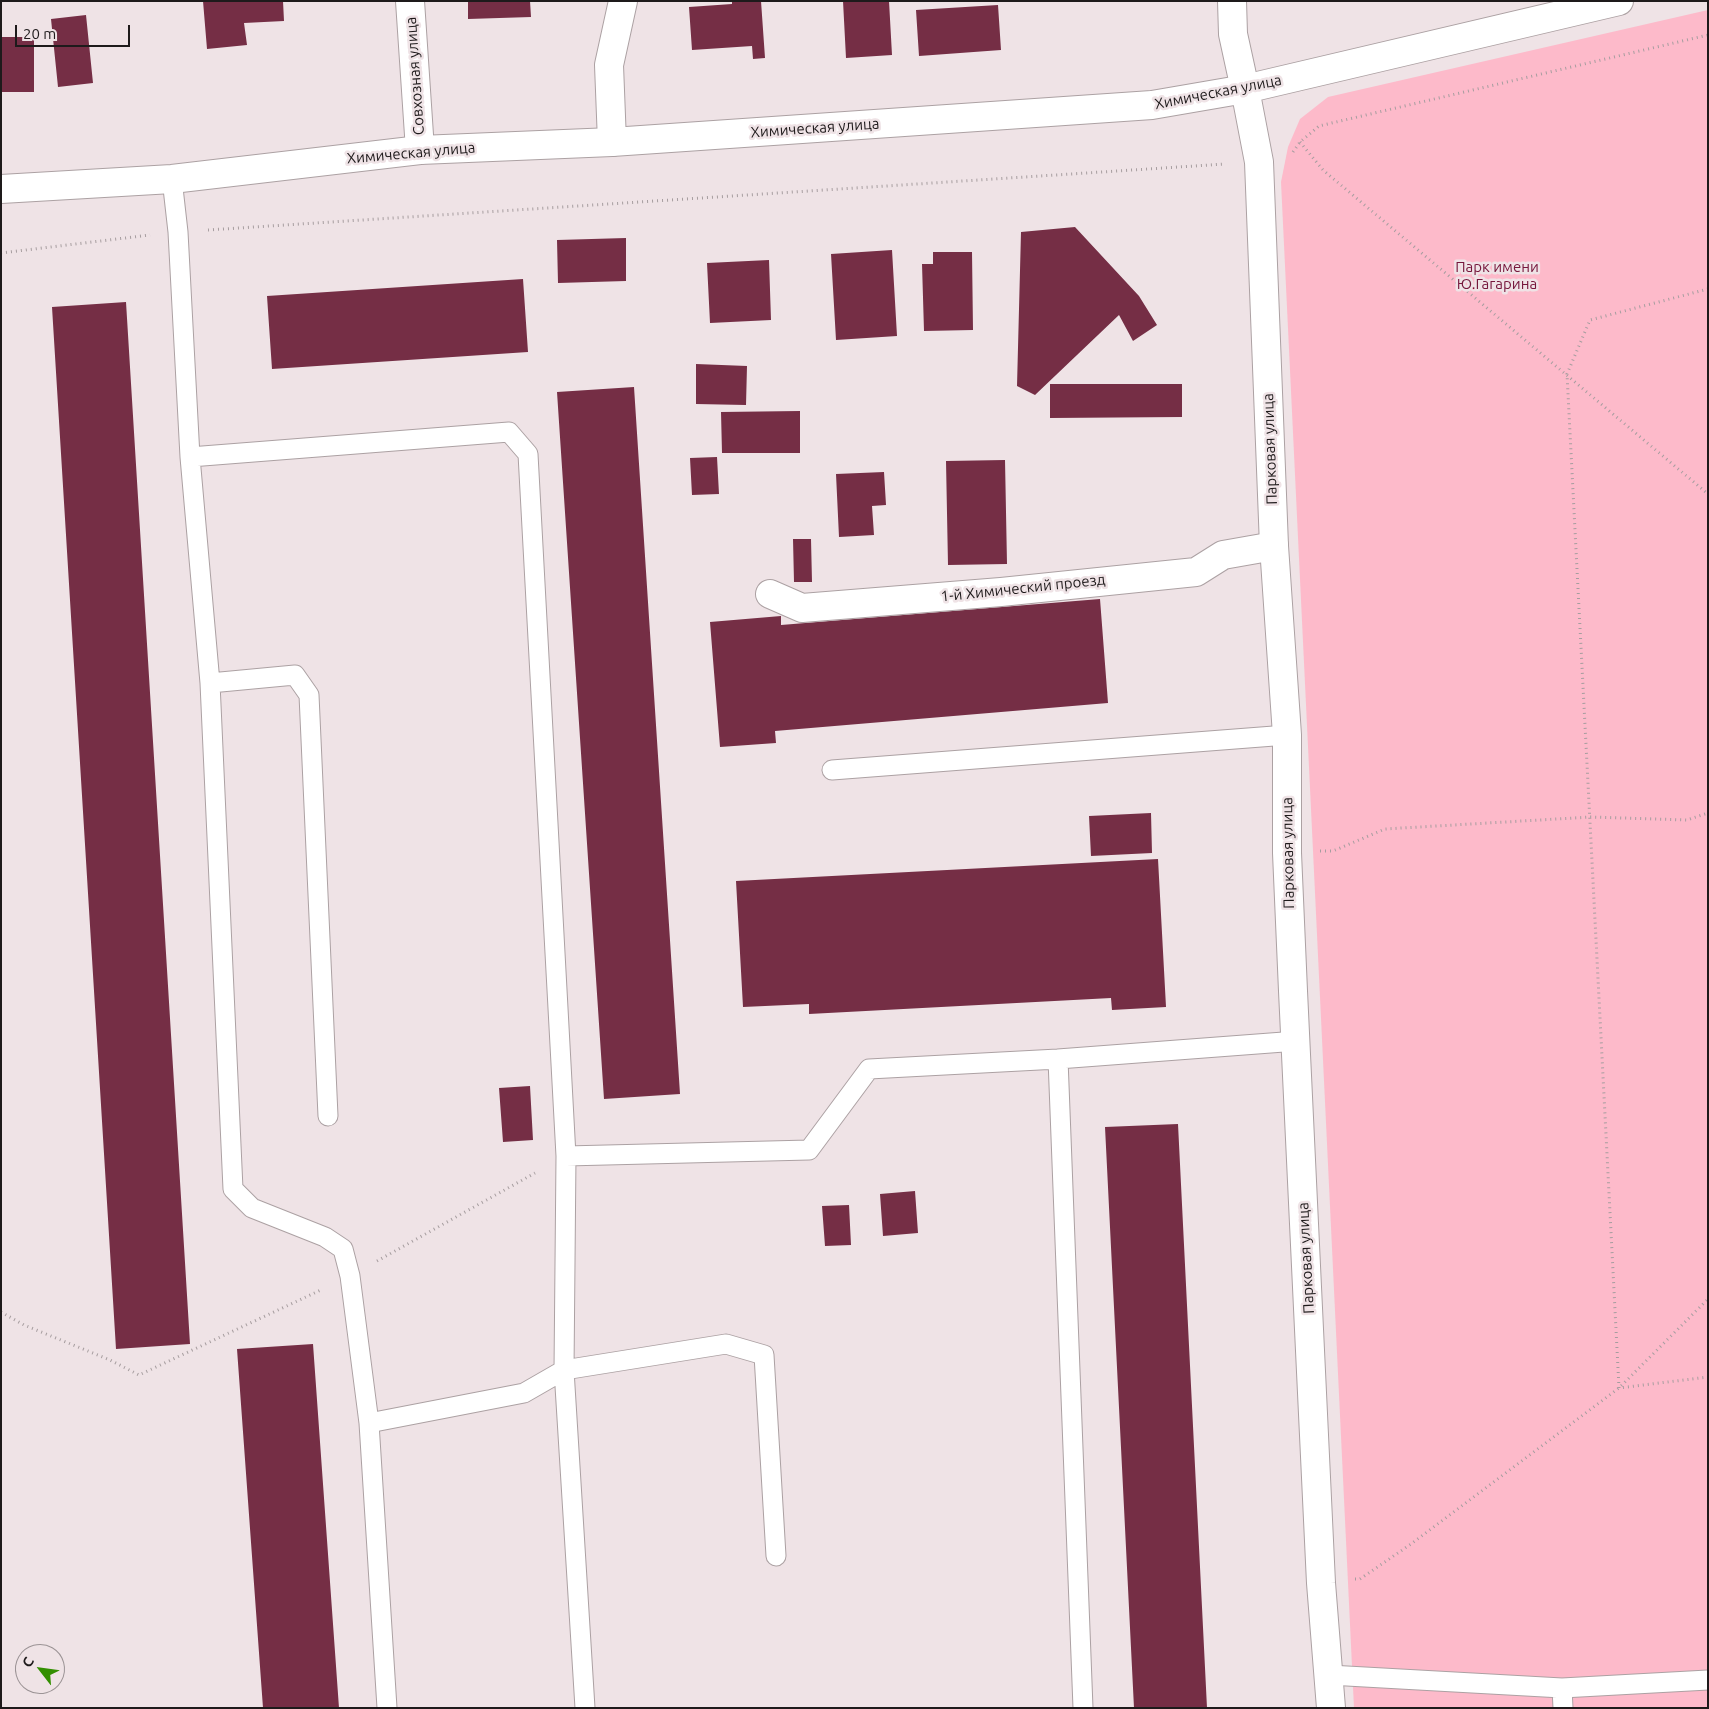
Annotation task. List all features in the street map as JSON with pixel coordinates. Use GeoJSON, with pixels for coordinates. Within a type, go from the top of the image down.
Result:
{"type":"FeatureCollection","features":[{"type":"Feature","properties":{"kind":"street","name":"Совхозная улица"},"geometry":{"type":"LineString","coordinates":[[410,1],[420,150]]}},
{"type":"Feature","properties":{"kind":"street"},"geometry":{"type":"LineString","coordinates":[[612,142],[608,65],[623,1]]}},
{"type":"Feature","properties":{"kind":"street","name":"Парковая улица"},"geometry":{"type":"LineString","coordinates":[[1232,1],[1233,34],[1259,162],[1274,546],[1287,735],[1287,853],[1321,1583],[1331,1708]]}},
{"type":"Feature","properties":{"kind":"street","name":"Химическая улица"},"geometry":{"type":"LineString","coordinates":[[1,189],[172,179],[420,150],[612,142],[1152,105],[1245,89],[1619,1]]}},
{"type":"Feature","properties":{"kind":"street","name":"1-й Химический проезд"},"geometry":{"type":"LineString","coordinates":[[770,594],[802,608],[1001,592],[1196,572],[1223,555],[1274,546]]}},
{"type":"Feature","properties":{"kind":"lane"},"geometry":{"type":"LineString","coordinates":[[172,179],[178,232],[190,457],[210,683],[233,1189],[252,1208],[325,1237],[343,1249],[350,1276],[370,1422],[387,1708]]}},
{"type":"Feature","properties":{"kind":"lane"},"geometry":{"type":"LineString","coordinates":[[190,457],[509,432],[528,454],[566,1156],[564,1370],[585,1708]]}},
{"type":"Feature","properties":{"kind":"lane"},"geometry":{"type":"LineString","coordinates":[[210,683],[295,675],[309,695],[328,1116]]}},
{"type":"Feature","properties":{"kind":"lane"},"geometry":{"type":"LineString","coordinates":[[832,770],[1287,735]]}},
{"type":"Feature","properties":{"kind":"lane"},"geometry":{"type":"LineString","coordinates":[[566,1156],[809,1150],[869,1069],[1058,1059],[1297,1041]]}},
{"type":"Feature","properties":{"kind":"lane"},"geometry":{"type":"LineString","coordinates":[[1058,1059],[1083,1708]]}},
{"type":"Feature","properties":{"kind":"lane"},"geometry":{"type":"LineString","coordinates":[[370,1422],[524,1393],[564,1370],[726,1344],[764,1354],[776,1556]]}},
{"type":"Feature","properties":{"kind":"lane"},"geometry":{"type":"LineString","coordinates":[[1329,1675],[1562,1688],[1708,1680]]}},
{"type":"Feature","properties":{"kind":"lane"},"geometry":{"type":"LineString","coordinates":[[1562,1688],[1563,1708]]}},
{"type":"Feature","properties":{"kind":"path"},"geometry":{"type":"LineString","coordinates":[[1,253],[178,232],[1259,162],[1289,158],[1300,142],[1319,126],[1708,35]]}},
{"type":"Feature","properties":{"kind":"path"},"geometry":{"type":"LineString","coordinates":[[1300,142],[1323,170],[1708,494]]}},
{"type":"Feature","properties":{"kind":"path"},"geometry":{"type":"LineString","coordinates":[[1619,1388],[1567,374],[1590,320],[1708,289]]}},
{"type":"Feature","properties":{"kind":"path"},"geometry":{"type":"LineString","coordinates":[[1287,853],[1333,851],[1385,829],[1591,818],[1687,820],[1708,813]]}},
{"type":"Feature","properties":{"kind":"path"},"geometry":{"type":"LineString","coordinates":[[1,1312],[24,1325],[110,1360],[139,1375],[350,1276],[566,1156]]}},
{"type":"Feature","properties":{"kind":"path"},"geometry":{"type":"LineString","coordinates":[[1321,1583],[1360,1578],[1411,1544],[1619,1388],[1708,1299]]}},
{"type":"Feature","properties":{"kind":"path"},"geometry":{"type":"LineString","coordinates":[[1619,1388],[1708,1377]]}},
{"type":"Feature","properties":{"kind":"green space","name":"Парк имени Ю.Гагарина"},"geometry":{"type":"Polygon","coordinates":[[[1708,10],[1708,1708],[1354,1708],[1281,182],[1288,147],[1300,119],[1328,97],[1708,10]]]}},
{"type":"Feature","properties":{"kind":"building"},"geometry":{"type":"Polygon","coordinates":[[[203,1],[283,1],[284,21],[244,23],[247,45],[207,49],[203,1]]]}},
{"type":"Feature","properties":{"kind":"building"},"geometry":{"type":"Polygon","coordinates":[[[468,1],[530,1],[531,17],[468,19],[468,1]]]}},
{"type":"Feature","properties":{"kind":"building"},"geometry":{"type":"Polygon","coordinates":[[[732,1],[761,1],[765,58],[753,59],[752,46],[692,50],[689,7],[732,4],[732,1]]]}},
{"type":"Feature","properties":{"kind":"building"},"geometry":{"type":"Polygon","coordinates":[[[843,1],[889,1],[892,55],[846,58],[843,1]]]}},
{"type":"Feature","properties":{"kind":"building"},"geometry":{"type":"Polygon","coordinates":[[[998,5],[1001,50],[919,56],[916,10],[998,5]]]}},
{"type":"Feature","properties":{"kind":"building"},"geometry":{"type":"Polygon","coordinates":[[[86,15],[93,83],[58,87],[51,19],[86,15]]]}},
{"type":"Feature","properties":{"kind":"building"},"geometry":{"type":"Polygon","coordinates":[[[1,37],[34,37],[34,92],[1,92],[1,37]]]}},
{"type":"Feature","properties":{"kind":"building"},"geometry":{"type":"Polygon","coordinates":[[[1075,227],[1139,296],[1157,325],[1133,341],[1119,315],[1035,395],[1017,386],[1021,232],[1075,227]]]}},
{"type":"Feature","properties":{"kind":"building"},"geometry":{"type":"Polygon","coordinates":[[[626,238],[626,281],[558,283],[557,240],[626,238]]]}},
{"type":"Feature","properties":{"kind":"building"},"geometry":{"type":"Polygon","coordinates":[[[892,250],[897,336],[836,340],[831,254],[892,250]]]}},
{"type":"Feature","properties":{"kind":"building"},"geometry":{"type":"Polygon","coordinates":[[[933,252],[972,252],[973,330],[924,331],[922,264],[933,264],[933,252]]]}},
{"type":"Feature","properties":{"kind":"building"},"geometry":{"type":"Polygon","coordinates":[[[769,260],[771,320],[710,323],[707,263],[769,260]]]}},
{"type":"Feature","properties":{"kind":"building"},"geometry":{"type":"Polygon","coordinates":[[[523,279],[528,352],[272,369],[267,296],[523,279]]]}},
{"type":"Feature","properties":{"kind":"building"},"geometry":{"type":"Polygon","coordinates":[[[126,302],[190,1344],[116,1349],[52,307],[126,302]]]}},
{"type":"Feature","properties":{"kind":"building"},"geometry":{"type":"Polygon","coordinates":[[[696,364],[747,366],[746,405],[696,404],[696,364]]]}},
{"type":"Feature","properties":{"kind":"building"},"geometry":{"type":"Polygon","coordinates":[[[1050,384],[1182,384],[1182,417],[1050,418],[1050,384]]]}},
{"type":"Feature","properties":{"kind":"building"},"geometry":{"type":"Polygon","coordinates":[[[634,387],[680,1094],[604,1099],[557,392],[634,387]]]}},
{"type":"Feature","properties":{"kind":"building"},"geometry":{"type":"Polygon","coordinates":[[[800,411],[800,453],[722,453],[721,412],[800,411]]]}},
{"type":"Feature","properties":{"kind":"building"},"geometry":{"type":"Polygon","coordinates":[[[717,457],[719,494],[692,495],[690,458],[717,457]]]}},
{"type":"Feature","properties":{"kind":"building"},"geometry":{"type":"Polygon","coordinates":[[[1005,460],[1007,564],[948,565],[946,461],[1005,460]]]}},
{"type":"Feature","properties":{"kind":"building"},"geometry":{"type":"Polygon","coordinates":[[[884,472],[886,505],[872,506],[874,535],[839,537],[836,474],[884,472]]]}},
{"type":"Feature","properties":{"kind":"building"},"geometry":{"type":"Polygon","coordinates":[[[793,539],[811,539],[812,582],[794,582],[793,539]]]}},
{"type":"Feature","properties":{"kind":"building"},"geometry":{"type":"Polygon","coordinates":[[[1100,599],[1108,703],[775,731],[776,743],[720,747],[710,622],[781,616],[781,625],[1100,599]]]}},
{"type":"Feature","properties":{"kind":"building"},"geometry":{"type":"Polygon","coordinates":[[[1151,813],[1152,853],[1091,856],[1089,816],[1151,813]]]}},
{"type":"Feature","properties":{"kind":"building"},"geometry":{"type":"Polygon","coordinates":[[[1158,859],[1166,1007],[1112,1010],[1111,998],[809,1014],[809,1004],[743,1007],[736,881],[1158,859]]]}},
{"type":"Feature","properties":{"kind":"building"},"geometry":{"type":"Polygon","coordinates":[[[530,1086],[533,1140],[503,1142],[499,1088],[530,1086]]]}},
{"type":"Feature","properties":{"kind":"building"},"geometry":{"type":"Polygon","coordinates":[[[1178,1124],[1207,1708],[1134,1708],[1105,1127],[1178,1124]]]}},
{"type":"Feature","properties":{"kind":"building"},"geometry":{"type":"Polygon","coordinates":[[[915,1191],[918,1233],[883,1236],[880,1194],[915,1191]]]}},
{"type":"Feature","properties":{"kind":"building"},"geometry":{"type":"Polygon","coordinates":[[[849,1205],[851,1245],[825,1246],[822,1206],[849,1205]]]}},
{"type":"Feature","properties":{"kind":"building"},"geometry":{"type":"Polygon","coordinates":[[[313,1344],[339,1708],[263,1708],[237,1349],[313,1344]]]}}]}
